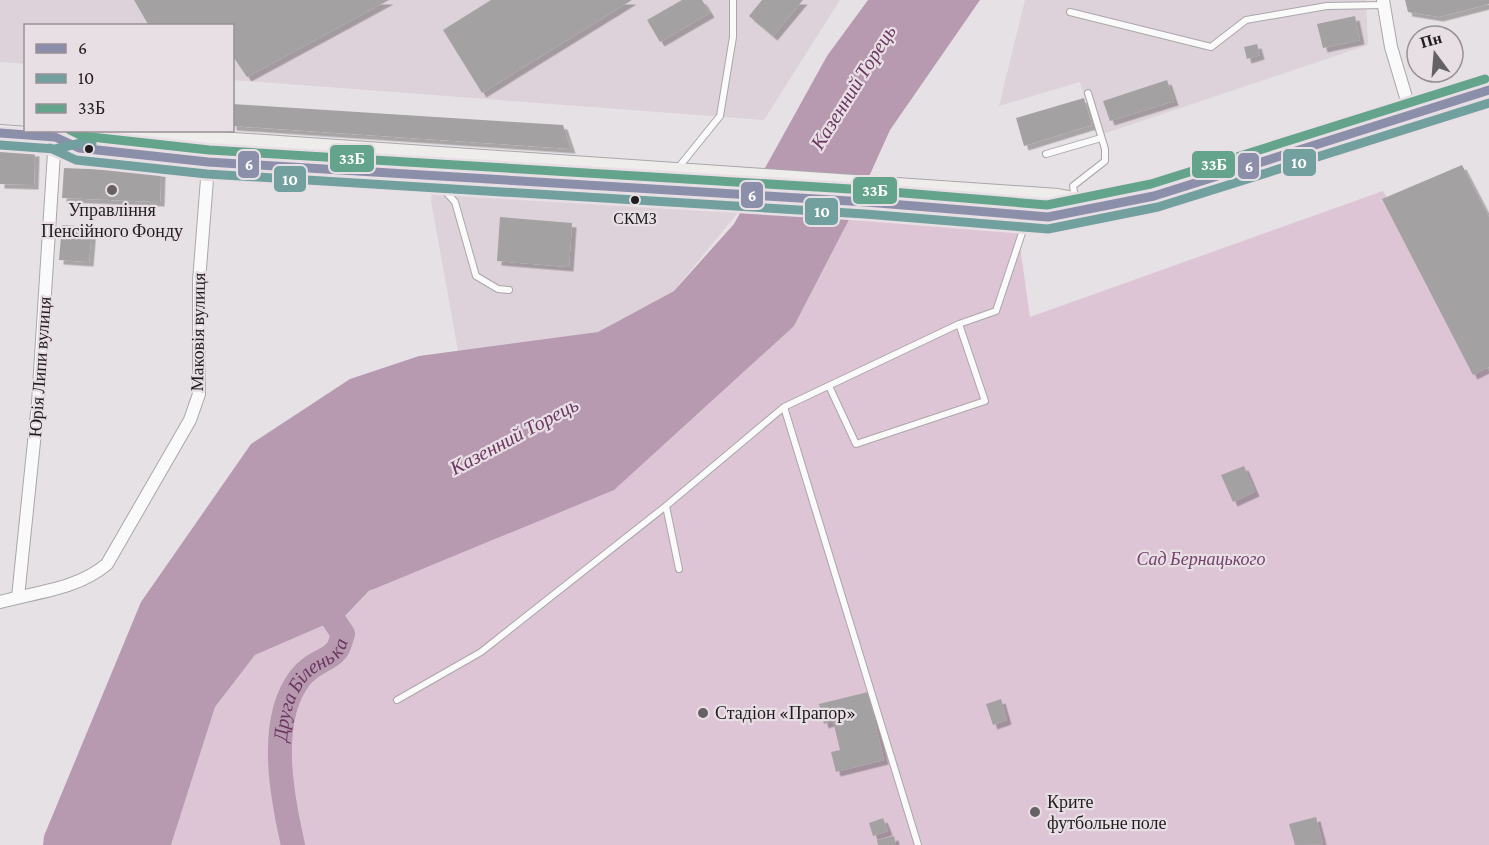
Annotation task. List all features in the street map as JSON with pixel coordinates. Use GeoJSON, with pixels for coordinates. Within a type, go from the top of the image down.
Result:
{"type":"FeatureCollection","features":[{"type":"Feature","properties":{"kind":"main road"},"geometry":{"type":"LineString","coordinates":[[93,132],[431,156],[674,181],[717,193],[1048,217],[1154,195],[1489,90]]}},
{"type":"Feature","properties":{"kind":"main road"},"geometry":{"type":"LineString","coordinates":[[0,133],[55,137],[76,132]]}},
{"type":"Feature","properties":{"kind":"main road"},"geometry":{"type":"LineString","coordinates":[[55,137],[79,148],[210,162],[429,173],[674,181],[718,175],[1031,195],[1107,206]]}},
{"type":"Feature","properties":{"kind":"street"},"geometry":{"type":"LineString","coordinates":[[1384,3],[1391,47],[1411,114]]}},
{"type":"Feature","properties":{"kind":"street","name":"Юрія Липи вулиця"},"geometry":{"type":"LineString","coordinates":[[18,597],[38,403],[55,137]]}},
{"type":"Feature","properties":{"kind":"street","name":"Маковія вулиця"},"geometry":{"type":"LineString","coordinates":[[0,602],[69,585],[93,576],[107,564],[190,420],[199,394],[199,281],[210,141]]}},
{"type":"Feature","properties":{"kind":"lane"},"geometry":{"type":"LineString","coordinates":[[674,181],[720,116],[734,37],[733,0]]}},
{"type":"Feature","properties":{"kind":"lane"},"geometry":{"type":"LineString","coordinates":[[1070,12],[1211,47],[1246,20],[1327,6],[1384,3]]}},
{"type":"Feature","properties":{"kind":"lane"},"geometry":{"type":"LineString","coordinates":[[1075,201],[1073,186],[1105,160],[1088,93]]}},
{"type":"Feature","properties":{"kind":"lane"},"geometry":{"type":"LineString","coordinates":[[1046,154],[1101,138]]}},
{"type":"Feature","properties":{"kind":"lane"},"geometry":{"type":"LineString","coordinates":[[431,156],[429,173],[455,202],[476,276],[498,289],[509,290]]}},
{"type":"Feature","properties":{"kind":"lane"},"geometry":{"type":"LineString","coordinates":[[397,700],[481,652],[666,506],[784,407],[959,324],[996,311],[1028,215],[1031,195]]}},
{"type":"Feature","properties":{"kind":"lane"},"geometry":{"type":"LineString","coordinates":[[829,386],[856,444],[985,401],[959,324]]}},
{"type":"Feature","properties":{"kind":"lane"},"geometry":{"type":"LineString","coordinates":[[784,407],[918,845]]}},
{"type":"Feature","properties":{"kind":"lane"},"geometry":{"type":"LineString","coordinates":[[666,506],[679,569]]}},
{"type":"Feature","properties":{"kind":"shaded area"},"geometry":{"type":"Polygon","coordinates":[[[0,0],[840,0],[764,120],[234,80],[234,24],[24,24],[24,64],[0,62],[0,0]]]}},
{"type":"Feature","properties":{"kind":"shaded area"},"geometry":{"type":"Polygon","coordinates":[[[1025,0],[1366,0],[1368,45],[1097,136],[1080,82],[999,106],[1025,0]]]}},
{"type":"Feature","properties":{"kind":"shaded area"},"geometry":{"type":"Polygon","coordinates":[[[433,184],[744,205],[674,291],[598,332],[458,351],[431,201],[433,184]]]}},
{"type":"Feature","properties":{"kind":"green space","name":"Сад Бернацького"},"geometry":{"type":"Polygon","coordinates":[[[1383,191],[1489,372],[1489,845],[171,845],[215,707],[255,655],[345,616],[369,592],[794,326],[853,212],[1017,225],[1030,317],[1383,191]]]}},
{"type":"Feature","properties":{"kind":"water","name":"Казенний Торець"},"geometry":{"type":"Polygon","coordinates":[[[868,0],[980,0],[890,130],[853,212],[794,326],[614,490],[369,591],[345,616],[255,655],[215,707],[171,845],[43,845],[44,836],[141,602],[251,444],[350,379],[419,356],[598,332],[674,291],[734,224],[827,56],[868,0]]]}},
{"type":"Feature","properties":{"kind":"building"},"geometry":{"type":"Polygon","coordinates":[[[134,0],[389,0],[247,77],[234,58],[234,24],[148,24],[134,0]]]}},
{"type":"Feature","properties":{"kind":"building"},"geometry":{"type":"Polygon","coordinates":[[[491,0],[632,0],[482,93],[443,30],[491,0]]]}},
{"type":"Feature","properties":{"kind":"building"},"geometry":{"type":"Polygon","coordinates":[[[682,0],[702,0],[710,13],[660,42],[647,20],[682,0]]]}},
{"type":"Feature","properties":{"kind":"building"},"geometry":{"type":"Polygon","coordinates":[[[762,0],[803,0],[773,36],[749,16],[762,0]]]}},
{"type":"Feature","properties":{"kind":"building"},"geometry":{"type":"Polygon","coordinates":[[[1405,0],[1489,0],[1489,4],[1439,17],[1408,12],[1405,0]]]}},
{"type":"Feature","properties":{"kind":"building"},"geometry":{"type":"Polygon","coordinates":[[[1355,16],[1360,40],[1323,48],[1317,24],[1355,16]]]}},
{"type":"Feature","properties":{"kind":"building"},"geometry":{"type":"Polygon","coordinates":[[[1257,44],[1260,55],[1247,59],[1244,47],[1257,44]]]}},
{"type":"Feature","properties":{"kind":"building"},"geometry":{"type":"Polygon","coordinates":[[[1167,80],[1174,101],[1110,121],[1103,101],[1167,80]]]}},
{"type":"Feature","properties":{"kind":"building"},"geometry":{"type":"Polygon","coordinates":[[[1084,98],[1092,125],[1024,146],[1016,118],[1084,98]]]}},
{"type":"Feature","properties":{"kind":"building"},"geometry":{"type":"Polygon","coordinates":[[[234,104],[563,125],[571,149],[234,126],[234,104]]]}},
{"type":"Feature","properties":{"kind":"building"},"geometry":{"type":"Polygon","coordinates":[[[0,151],[35,152],[34,185],[0,184],[0,151]]]}},
{"type":"Feature","properties":{"kind":"building"},"geometry":{"type":"Polygon","coordinates":[[[1462,165],[1489,217],[1489,367],[1473,375],[1382,199],[1462,165]]]}},
{"type":"Feature","properties":{"kind":"building","name":"Управління Пенсійного Фонду"},"geometry":{"type":"Polygon","coordinates":[[[64,168],[161,172],[160,202],[62,198],[64,168]]]}},
{"type":"Feature","properties":{"kind":"building"},"geometry":{"type":"Polygon","coordinates":[[[500,217],[572,223],[569,267],[497,261],[500,217]]]}},
{"type":"Feature","properties":{"kind":"building"},"geometry":{"type":"Polygon","coordinates":[[[62,225],[92,227],[89,262],[59,260],[62,225]]]}},
{"type":"Feature","properties":{"kind":"building"},"geometry":{"type":"Polygon","coordinates":[[[1244,466],[1255,492],[1233,502],[1221,475],[1244,466]]]}},
{"type":"Feature","properties":{"kind":"building"},"geometry":{"type":"Polygon","coordinates":[[[868,692],[884,760],[836,772],[831,752],[840,750],[833,721],[824,724],[819,704],[868,692]]]}},
{"type":"Feature","properties":{"kind":"building"},"geometry":{"type":"Polygon","coordinates":[[[1001,699],[1007,720],[993,725],[986,704],[1001,699]]]}},
{"type":"Feature","properties":{"kind":"building"},"geometry":{"type":"Polygon","coordinates":[[[1316,817],[1323,844],[1295,845],[1289,824],[1316,817]]]}},
{"type":"Feature","properties":{"kind":"building"},"geometry":{"type":"Polygon","coordinates":[[[883,818],[888,831],[873,836],[869,823],[883,818]]]}},
{"type":"Feature","properties":{"kind":"building"},"geometry":{"type":"Polygon","coordinates":[[[894,836],[896,845],[878,845],[877,840],[894,836]]]}},
{"type":"Feature","properties":{"kind":"waterway","name":"Друга Біленька"},"geometry":{"type":"LineString","coordinates":[[293,845],[285,805],[280,760],[283,715],[300,678],[310,668],[336,651],[343,634],[316,594]]}},
{"type":"Feature","properties":{"kind":"transit line","name":"33Б"},"geometry":{"type":"LineString","coordinates":[[74,132],[82,136],[209,150],[867,190],[1047,205],[1151,184],[1485,79]]}},
{"type":"Feature","properties":{"kind":"transit line","name":"6"},"geometry":{"type":"LineString","coordinates":[[0,133],[55,137],[79,148],[208,162],[866,202],[1048,217],[1154,196],[1489,90]]}},
{"type":"Feature","properties":{"kind":"transit line","name":"10"},"geometry":{"type":"LineString","coordinates":[[50,148],[76,160],[207,174],[865,214],[1048,229],[1158,207],[1489,103]]}},
{"type":"Feature","properties":{"kind":"transit line","name":"10"},"geometry":{"type":"LineString","coordinates":[[0,145],[55,149],[81,143],[92,144]]}},
{"type":"Feature","properties":{"kind":"place","name":"Управління Пенсійного Фонду"},"geometry":{"type":"Point","coordinates":[112,190]}},
{"type":"Feature","properties":{"kind":"place","name":"СКМЗ"},"geometry":{"type":"Point","coordinates":[635,200]}},
{"type":"Feature","properties":{"kind":"place","name":"Стадіон «Прапор»"},"geometry":{"type":"Point","coordinates":[703,713]}},
{"type":"Feature","properties":{"kind":"place","name":"Крите футбольне поле"},"geometry":{"type":"Point","coordinates":[1035,812]}}]}
